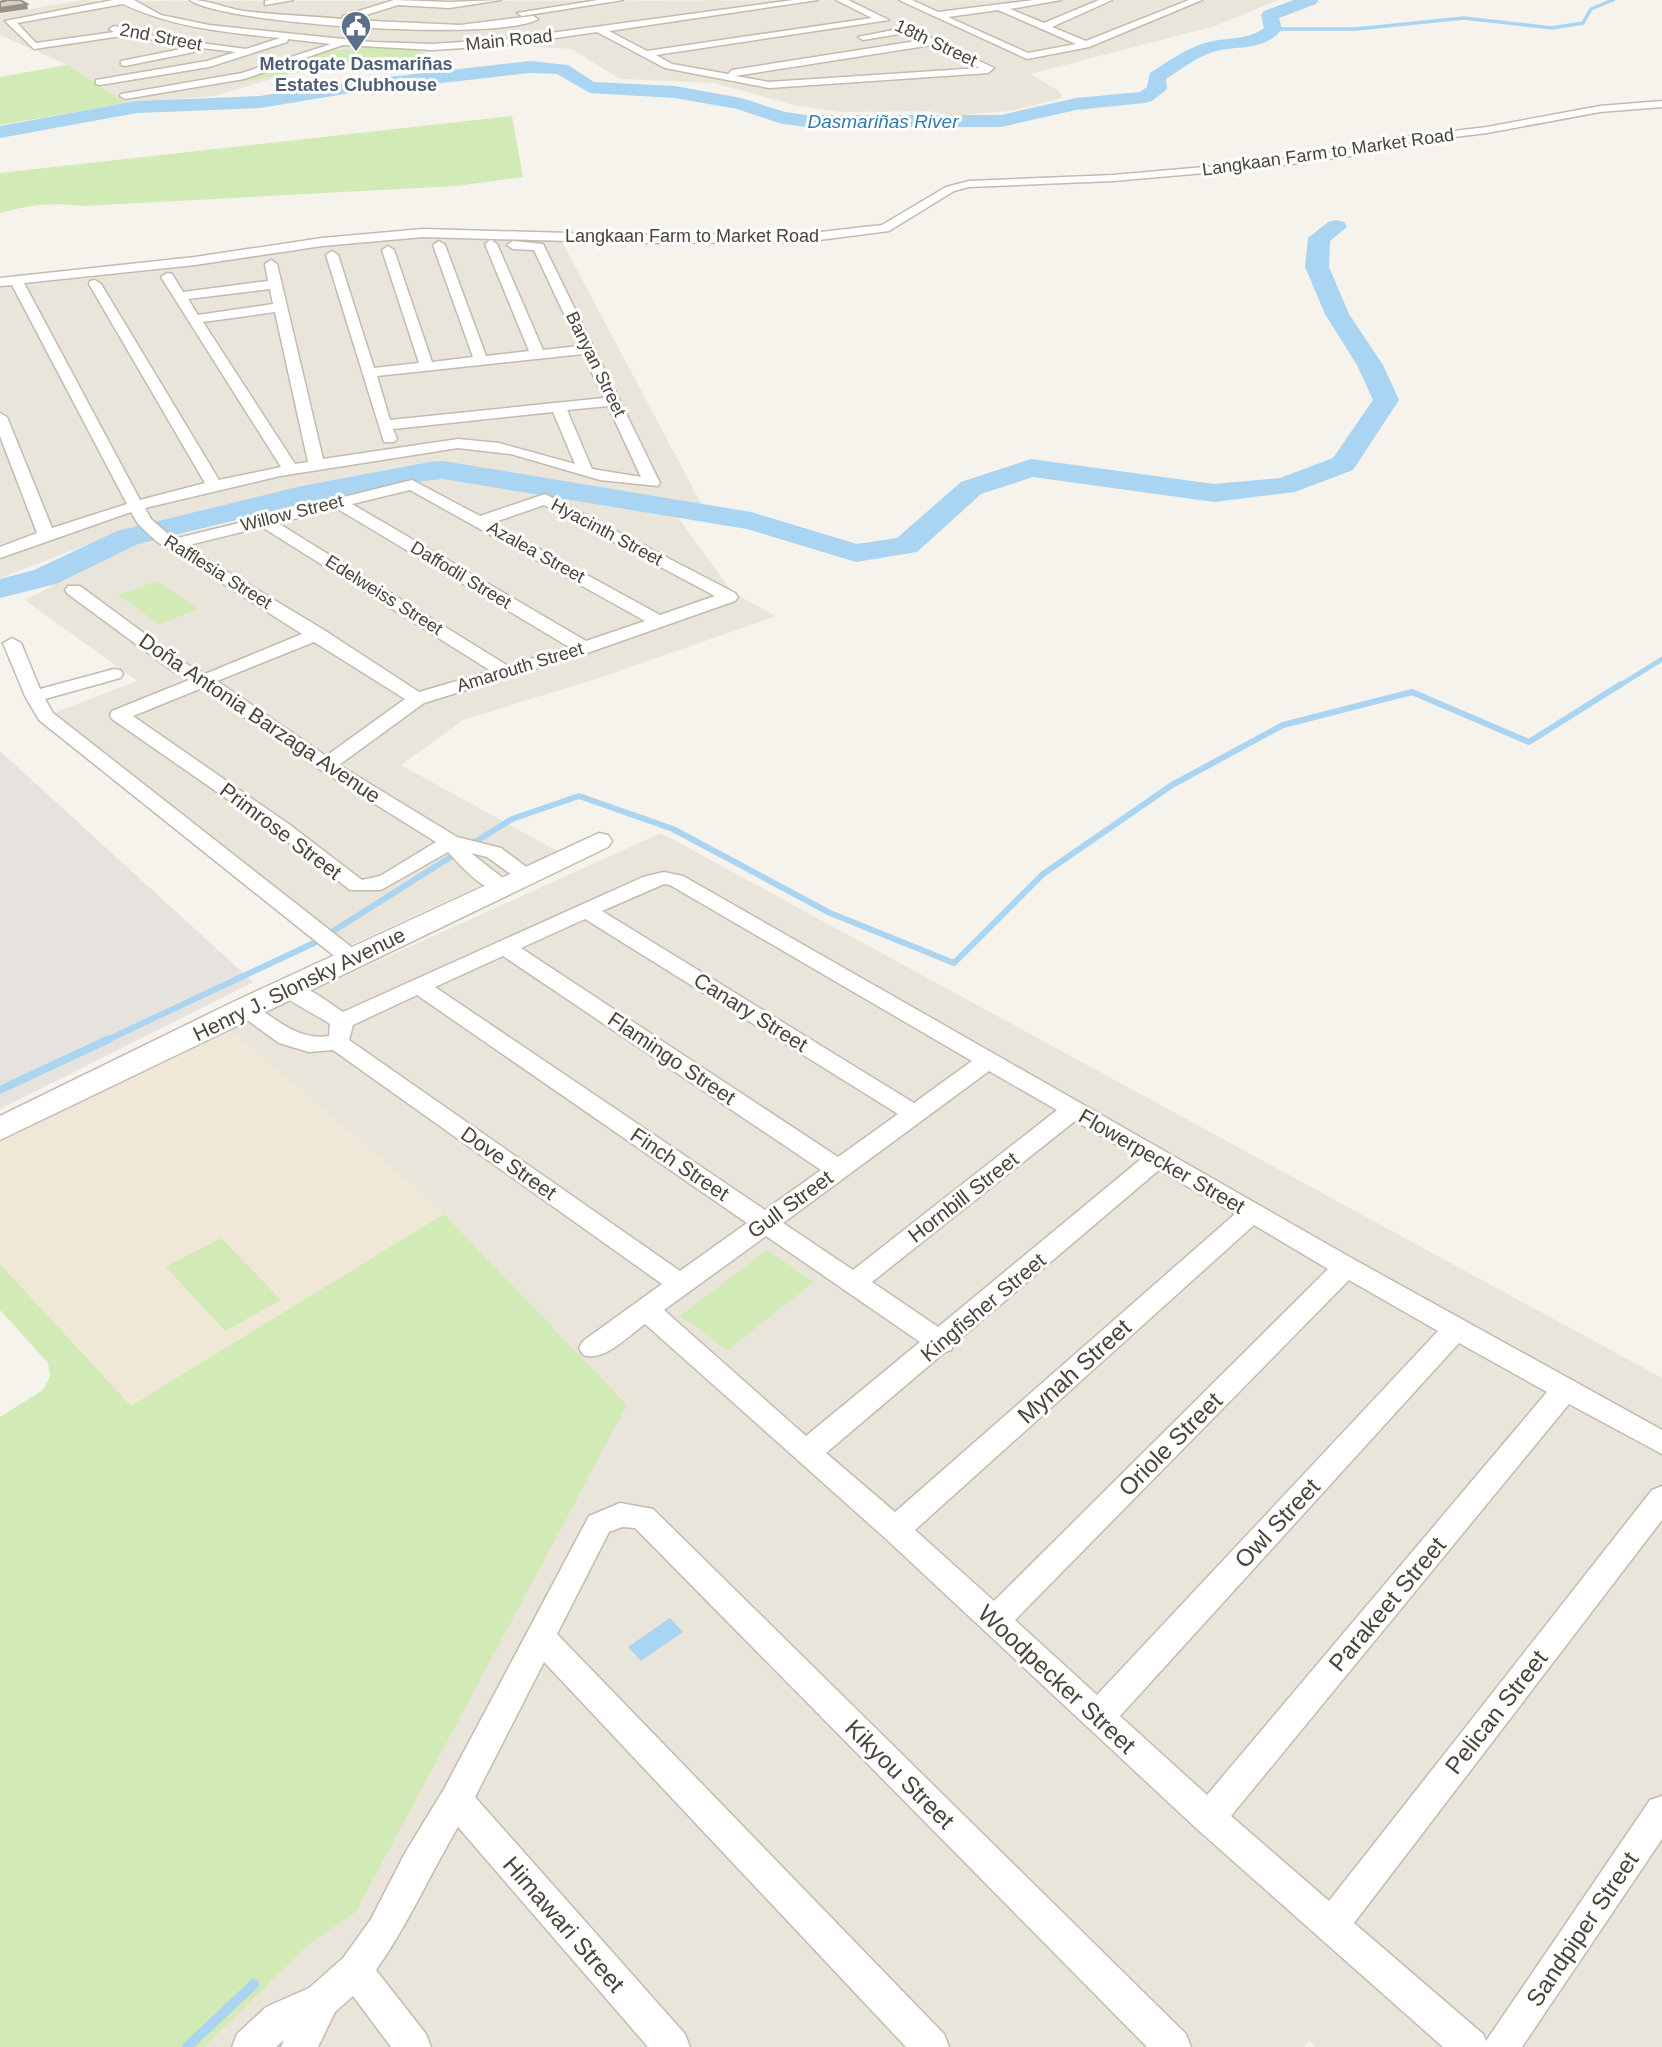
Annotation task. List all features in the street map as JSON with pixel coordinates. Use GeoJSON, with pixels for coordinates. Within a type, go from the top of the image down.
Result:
{"type":"FeatureCollection","features":[{"type":"Feature","properties":{"kind":"main road"},"geometry":{"type":"LineString","coordinates":[[0,2],[8,0]]}},
{"type":"Feature","properties":{"kind":"street"},"geometry":{"type":"LineString","coordinates":[[195,0],[222,10],[248,15],[334,22],[441,28],[533,19]]}},
{"type":"Feature","properties":{"kind":"street"},"geometry":{"type":"LineString","coordinates":[[255,0],[362,13],[448,17],[509,5],[559,35]]}},
{"type":"Feature","properties":{"kind":"street"},"geometry":{"type":"LineString","coordinates":[[268,3],[288,0]]}},
{"type":"Feature","properties":{"kind":"street"},"geometry":{"type":"LineString","coordinates":[[372,0],[382,7]]}},
{"type":"Feature","properties":{"kind":"street"},"geometry":{"type":"LineString","coordinates":[[100,82],[190,68],[254,51],[401,1],[449,5],[509,5],[618,0]]}},
{"type":"Feature","properties":{"kind":"street","name":"Main Road"},"geometry":{"type":"LineString","coordinates":[[120,1],[158,17],[187,25],[345,42],[442,46],[600,30],[813,0]]}},
{"type":"Feature","properties":{"kind":"street","name":"18th Street"},"geometry":{"type":"LineString","coordinates":[[841,0],[989,68],[943,74]]}},
{"type":"Feature","properties":{"kind":"street"},"geometry":{"type":"LineString","coordinates":[[904,0],[1027,56],[1086,45],[1197,0]]}},
{"type":"Feature","properties":{"kind":"street"},"geometry":{"type":"LineString","coordinates":[[982,0],[1086,45]]}},
{"type":"Feature","properties":{"kind":"street"},"geometry":{"type":"LineString","coordinates":[[937,15],[1056,0]]}},
{"type":"Feature","properties":{"kind":"street"},"geometry":{"type":"LineString","coordinates":[[1044,27],[1107,0]]}},
{"type":"Feature","properties":{"kind":"street"},"geometry":{"type":"LineString","coordinates":[[120,1],[16,19],[10,24],[34,46],[126,33]]}},
{"type":"Feature","properties":{"kind":"street"},"geometry":{"type":"LineString","coordinates":[[834,12],[860,8]]}},
{"type":"Feature","properties":{"kind":"street"},"geometry":{"type":"LineString","coordinates":[[74,9],[83,16]]}},
{"type":"Feature","properties":{"kind":"street"},"geometry":{"type":"LineString","coordinates":[[644,54],[884,19]]}},
{"type":"Feature","properties":{"kind":"street","name":"2nd Street"},"geometry":{"type":"LineString","coordinates":[[103,25],[163,41],[254,51]]}},
{"type":"Feature","properties":{"kind":"street"},"geometry":{"type":"LineString","coordinates":[[600,30],[669,66],[769,85],[943,74]]}},
{"type":"Feature","properties":{"kind":"street"},"geometry":{"type":"LineString","coordinates":[[855,38],[908,30]]}},
{"type":"Feature","properties":{"kind":"street"},"geometry":{"type":"LineString","coordinates":[[21,34],[34,32]]}},
{"type":"Feature","properties":{"kind":"street"},"geometry":{"type":"LineString","coordinates":[[624,43],[650,39]]}},
{"type":"Feature","properties":{"kind":"street"},"geometry":{"type":"LineString","coordinates":[[137,47],[163,41]]}},
{"type":"Feature","properties":{"kind":"street"},"geometry":{"type":"LineString","coordinates":[[125,96],[244,76],[345,42]]}},
{"type":"Feature","properties":{"kind":"street"},"geometry":{"type":"LineString","coordinates":[[717,75],[933,42]]}},
{"type":"Feature","properties":{"kind":"street"},"geometry":{"type":"LineString","coordinates":[[125,63],[206,46]]}},
{"type":"Feature","properties":{"kind":"street"},"geometry":{"type":"LineString","coordinates":[[890,48],[912,59]]}},
{"type":"Feature","properties":{"kind":"street"},"geometry":{"type":"LineString","coordinates":[[848,55],[892,77]]}},
{"type":"Feature","properties":{"kind":"street"},"geometry":{"type":"LineString","coordinates":[[669,66],[709,60]]}},
{"type":"Feature","properties":{"kind":"street"},"geometry":{"type":"LineString","coordinates":[[807,61],[842,80]]}},
{"type":"Feature","properties":{"kind":"street"},"geometry":{"type":"LineString","coordinates":[[922,64],[943,74]]}},
{"type":"Feature","properties":{"kind":"street","name":"Langkaan Farm to Market Road"},"geometry":{"type":"LineString","coordinates":[[0,282],[19,286],[322,242],[424,233],[639,239],[803,239],[885,228],[950,189],[969,184],[1113,178],[1233,168],[1350,153],[1378,143],[1488,130],[1607,108],[1662,104]]}},
{"type":"Feature","properties":{"kind":"street"},"geometry":{"type":"LineString","coordinates":[[394,452],[369,373],[326,256],[439,245],[491,244],[538,355]]}},
{"type":"Feature","properties":{"kind":"street","name":"Banyan Street"},"geometry":{"type":"LineString","coordinates":[[491,244],[539,247],[652,483],[586,472]]}},
{"type":"Feature","properties":{"kind":"street"},"geometry":{"type":"LineString","coordinates":[[439,245],[481,361]]}},
{"type":"Feature","properties":{"kind":"street"},"geometry":{"type":"LineString","coordinates":[[388,250],[427,367]]}},
{"type":"Feature","properties":{"kind":"street"},"geometry":{"type":"LineString","coordinates":[[0,294],[19,286],[95,284],[277,263],[275,284],[279,307],[316,463]]}},
{"type":"Feature","properties":{"kind":"street"},"geometry":{"type":"LineString","coordinates":[[167,277],[182,296],[290,469]]}},
{"type":"Feature","properties":{"kind":"street"},"geometry":{"type":"LineString","coordinates":[[95,284],[215,486]]}},
{"type":"Feature","properties":{"kind":"street"},"geometry":{"type":"LineString","coordinates":[[182,296],[275,284]]}},
{"type":"Feature","properties":{"kind":"street","name":"Rafflesia Street"},"geometry":{"type":"LineString","coordinates":[[19,286],[144,521],[167,541],[417,699]]}},
{"type":"Feature","properties":{"kind":"street"},"geometry":{"type":"LineString","coordinates":[[195,319],[279,307]]}},
{"type":"Feature","properties":{"kind":"street"},"geometry":{"type":"LineString","coordinates":[[369,373],[588,349]]}},
{"type":"Feature","properties":{"kind":"street"},"geometry":{"type":"LineString","coordinates":[[0,553],[46,534],[135,506],[215,486],[316,463],[458,444],[501,431],[558,407],[614,401]]}},
{"type":"Feature","properties":{"kind":"street"},"geometry":{"type":"LineString","coordinates":[[558,407],[586,472]]}},
{"type":"Feature","properties":{"kind":"street"},"geometry":{"type":"LineString","coordinates":[[0,417],[46,534]]}},
{"type":"Feature","properties":{"kind":"street"},"geometry":{"type":"LineString","coordinates":[[385,425],[446,419],[501,431],[586,472]]}},
{"type":"Feature","properties":{"kind":"street"},"geometry":{"type":"LineString","coordinates":[[446,419],[458,444]]}},
{"type":"Feature","properties":{"kind":"street","name":"Willow Street"},"geometry":{"type":"LineString","coordinates":[[167,541],[412,485]]}},
{"type":"Feature","properties":{"kind":"street","name":"Azalea Street"},"geometry":{"type":"LineString","coordinates":[[412,485],[482,521],[658,621]]}},
{"type":"Feature","properties":{"kind":"street","name":"Hyacinth Street"},"geometry":{"type":"LineString","coordinates":[[482,521],[545,499],[729,597]]}},
{"type":"Feature","properties":{"kind":"street","name":"Daffodil Street"},"geometry":{"type":"LineString","coordinates":[[337,502],[584,648]]}},
{"type":"Feature","properties":{"kind":"street","name":"Edelweiss Street"},"geometry":{"type":"LineString","coordinates":[[263,520],[504,671]]}},
{"type":"Feature","properties":{"kind":"street","name":"Doña Antonia Barzaga Avenue"},"geometry":{"type":"LineString","coordinates":[[74,590],[177,666],[202,680],[326,765],[450,842],[471,865],[514,881]]}},
{"type":"Feature","properties":{"kind":"street","name":"Amarouth Street"},"geometry":{"type":"LineString","coordinates":[[326,765],[417,699],[584,648],[729,597]]}},
{"type":"Feature","properties":{"kind":"street"},"geometry":{"type":"LineString","coordinates":[[202,680],[318,634]]}},
{"type":"Feature","properties":{"kind":"street"},"geometry":{"type":"LineString","coordinates":[[12,643],[34,696],[51,720],[351,958]]}},
{"type":"Feature","properties":{"kind":"street"},"geometry":{"type":"LineString","coordinates":[[34,696],[114,674]]}},
{"type":"Feature","properties":{"kind":"street","name":"Primrose Street"},"geometry":{"type":"LineString","coordinates":[[202,680],[119,715],[283,829],[357,886],[374,886],[381,883],[450,842]]}},
{"type":"Feature","properties":{"kind":"street","name":"Henry J. Slonsky Avenue"},"geometry":{"type":"LineString","coordinates":[[0,1129],[243,1009],[599,841]]}},
{"type":"Feature","properties":{"kind":"street","name":"Flowerpecker Street"},"geometry":{"type":"LineString","coordinates":[[587,911],[650,881],[664,878],[676,880],[1346,1267],[1662,1443]]}},
{"type":"Feature","properties":{"kind":"street"},"geometry":{"type":"LineString","coordinates":[[243,1009],[285,1038],[309,1046],[419,986],[587,911]]}},
{"type":"Feature","properties":{"kind":"street","name":"Canary Street"},"geometry":{"type":"LineString","coordinates":[[587,911],[915,1114]]}},
{"type":"Feature","properties":{"kind":"street","name":"Flamingo Street"},"geometry":{"type":"LineString","coordinates":[[506,948],[838,1169]]}},
{"type":"Feature","properties":{"kind":"street","name":"Finch Street"},"geometry":{"type":"LineString","coordinates":[[419,986],[941,1343]]}},
{"type":"Feature","properties":{"kind":"street","name":"Dove Street"},"geometry":{"type":"LineString","coordinates":[[285,989],[308,999],[340,1031],[680,1284]]}},
{"type":"Feature","properties":{"kind":"street","name":"Gull Street"},"geometry":{"type":"LineString","coordinates":[[593,1348],[988,1060]]}},
{"type":"Feature","properties":{"kind":"street","name":"Hornbill Street"},"geometry":{"type":"LineString","coordinates":[[852,1284],[1074,1109]]}},
{"type":"Feature","properties":{"kind":"street","name":"Kingfisher Street"},"geometry":{"type":"LineString","coordinates":[[807,1453],[1158,1158]]}},
{"type":"Feature","properties":{"kind":"street","name":"Mynah Street"},"geometry":{"type":"LineString","coordinates":[[895,1530],[1252,1213]]}},
{"type":"Feature","properties":{"kind":"street","name":"Oriole Street"},"geometry":{"type":"LineString","coordinates":[[994,1621],[1346,1267]]}},
{"type":"Feature","properties":{"kind":"street","name":"Woodpecker Street"},"geometry":{"type":"LineString","coordinates":[[646,1309],[895,1530],[1209,1818],[1470,2047]]}},
{"type":"Feature","properties":{"kind":"street","name":"Owl Street"},"geometry":{"type":"LineString","coordinates":[[1098,1717],[1456,1329]]}},
{"type":"Feature","properties":{"kind":"street","name":"Parakeet Street"},"geometry":{"type":"LineString","coordinates":[[1209,1818],[1565,1389]]}},
{"type":"Feature","properties":{"kind":"street","name":"Pelican Street"},"geometry":{"type":"LineString","coordinates":[[1331,1925],[1662,1498]]}},
{"type":"Feature","properties":{"kind":"street","name":"Kikyou Street"},"geometry":{"type":"LineString","coordinates":[[541,1638],[599,1524],[620,1516],[643,1517],[1173,2047]]}},
{"type":"Feature","properties":{"kind":"street"},"geometry":{"type":"LineString","coordinates":[[250,2047],[279,2020],[322,2000],[355,1970],[383,1931],[541,1638],[932,2047]]}},
{"type":"Feature","properties":{"kind":"street","name":"Himawari Street"},"geometry":{"type":"LineString","coordinates":[[456,1800],[672,2047]]}},
{"type":"Feature","properties":{"kind":"street","name":"Sandpiper Street"},"geometry":{"type":"LineString","coordinates":[[1501,2047],[1662,1811]]}},
{"type":"Feature","properties":{"kind":"street"},"geometry":{"type":"LineString","coordinates":[[355,1970],[413,2047]]}},
{"type":"Feature","properties":{"kind":"street"},"geometry":{"type":"LineString","coordinates":[[299,2047],[322,2000]]}},
{"type":"Feature","properties":{"kind":"shaded area"},"geometry":{"type":"Polygon","coordinates":[[[83,0],[1278,0],[1215,26],[1030,74],[1059,91],[1062,98],[1015,110],[953,116],[928,111],[840,112],[794,105],[714,83],[620,79],[571,49],[520,46],[425,52],[395,65],[291,73],[215,96],[127,103],[67,65],[0,35],[0,14],[83,0]]]}},
{"type":"Feature","properties":{"kind":"shaded area"},"geometry":{"type":"Polygon","coordinates":[[[421,237],[560,238],[703,507],[427,463],[168,522],[183,534],[406,481],[445,476],[674,512],[733,593],[776,616],[602,677],[463,720],[401,765],[557,851],[350,945],[54,713],[137,681],[25,600],[143,539],[128,529],[0,578],[0,287],[163,270],[342,244],[421,237]]]}},
{"type":"Feature","properties":{"kind":"shaded area"},"geometry":{"type":"Polygon","coordinates":[[[0,751],[253,982],[0,1109],[0,751]]]}},
{"type":"Feature","properties":{"kind":"shaded area"},"geometry":{"type":"Polygon","coordinates":[[[661,833],[1662,1378],[1662,2047],[1316,2047],[1309,2041],[1304,2047],[204,2047],[310,1942],[356,1912],[626,1405],[444,1214],[228,1029],[661,833]]]}},
{"type":"Feature","properties":{"kind":"shaded area"},"geometry":{"type":"Polygon","coordinates":[[[228,1029],[444,1214],[131,1407],[0,1264],[0,1142],[228,1029]]]}},
{"type":"Feature","properties":{"kind":"green space"},"geometry":{"type":"Polygon","coordinates":[[[418,49],[417,51],[425,52],[395,65],[292,73],[241,82],[233,80],[289,65],[327,51],[418,49]]]}},
{"type":"Feature","properties":{"kind":"green space"},"geometry":{"type":"Polygon","coordinates":[[[67,65],[127,103],[0,125],[0,77],[67,65]]]}},
{"type":"Feature","properties":{"kind":"green space"},"geometry":{"type":"Polygon","coordinates":[[[512,116],[523,177],[456,186],[83,206],[41,205],[0,213],[0,173],[512,116]]]}},
{"type":"Feature","properties":{"kind":"green space"},"geometry":{"type":"Polygon","coordinates":[[[157,581],[198,609],[159,624],[118,595],[157,581]]]}},
{"type":"Feature","properties":{"kind":"green space"},"geometry":{"type":"Polygon","coordinates":[[[444,1214],[627,1405],[356,1912],[310,1943],[204,2047],[0,2047],[0,1417],[43,1390],[50,1377],[48,1363],[0,1310],[0,1264],[131,1406],[444,1214]]]}},
{"type":"Feature","properties":{"kind":"green space"},"geometry":{"type":"Polygon","coordinates":[[[221,1238],[281,1300],[225,1331],[166,1267],[221,1238]]]}},
{"type":"Feature","properties":{"kind":"green space"},"geometry":{"type":"Polygon","coordinates":[[[767,1250],[814,1282],[728,1350],[680,1316],[767,1250]]]}},
{"type":"Feature","properties":{"kind":"water"},"geometry":{"type":"Polygon","coordinates":[[[670,1618],[683,1632],[641,1661],[628,1647],[670,1618]]]}},
{"type":"Feature","properties":{"kind":"building"},"geometry":{"type":"Polygon","coordinates":[[[20,0],[27,4],[0,8],[0,2],[20,0]]]}},
{"type":"Feature","properties":{"kind":"waterway","name":"Dasmariñas River"},"geometry":{"type":"LineString","coordinates":[[0,132],[137,107],[260,102],[345,88],[530,67],[561,69],[590,87],[675,92],[741,104],[782,118],[807,121],[1001,121],[1076,104],[1145,97],[1157,89],[1157,77],[1189,56],[1210,47],[1260,38],[1273,29],[1270,15],[1310,0]]}},
{"type":"Feature","properties":{"kind":"waterway"},"geometry":{"type":"LineString","coordinates":[[1273,29],[1356,29],[1464,18],[1552,28],[1583,23],[1591,9],[1613,0]]}},
{"type":"Feature","properties":{"kind":"waterway"},"geometry":{"type":"LineString","coordinates":[[0,589],[45,577],[128,537],[302,495],[430,471],[443,470],[751,521],[856,553],[906,546],[971,488],[1031,468],[1214,493],[1285,486],[1343,464],[1386,400],[1370,365],[1337,314],[1317,267],[1319,238],[1336,227]]}},
{"type":"Feature","properties":{"kind":"waterway"},"geometry":{"type":"LineString","coordinates":[[1619,686],[1662,659]]}},
{"type":"Feature","properties":{"kind":"waterway"},"geometry":{"type":"LineString","coordinates":[[470,845],[512,819],[579,796],[673,829],[830,913],[954,963],[1043,874],[1172,785],[1283,725],[1412,692],[1529,742],[1621,684]]}},
{"type":"Feature","properties":{"kind":"waterway"},"geometry":{"type":"LineString","coordinates":[[105,1041],[316,942],[460,851]]}},
{"type":"Feature","properties":{"kind":"waterway"},"geometry":{"type":"LineString","coordinates":[[0,1090],[109,1039]]}},
{"type":"Feature","properties":{"kind":"waterway"},"geometry":{"type":"LineString","coordinates":[[187,2047],[254,1984]]}},
{"type":"Feature","properties":{"kind":"place","name":"Metrogate Dasmariñas Estates Clubhouse"},"geometry":{"type":"Point","coordinates":[356,53]}}]}
